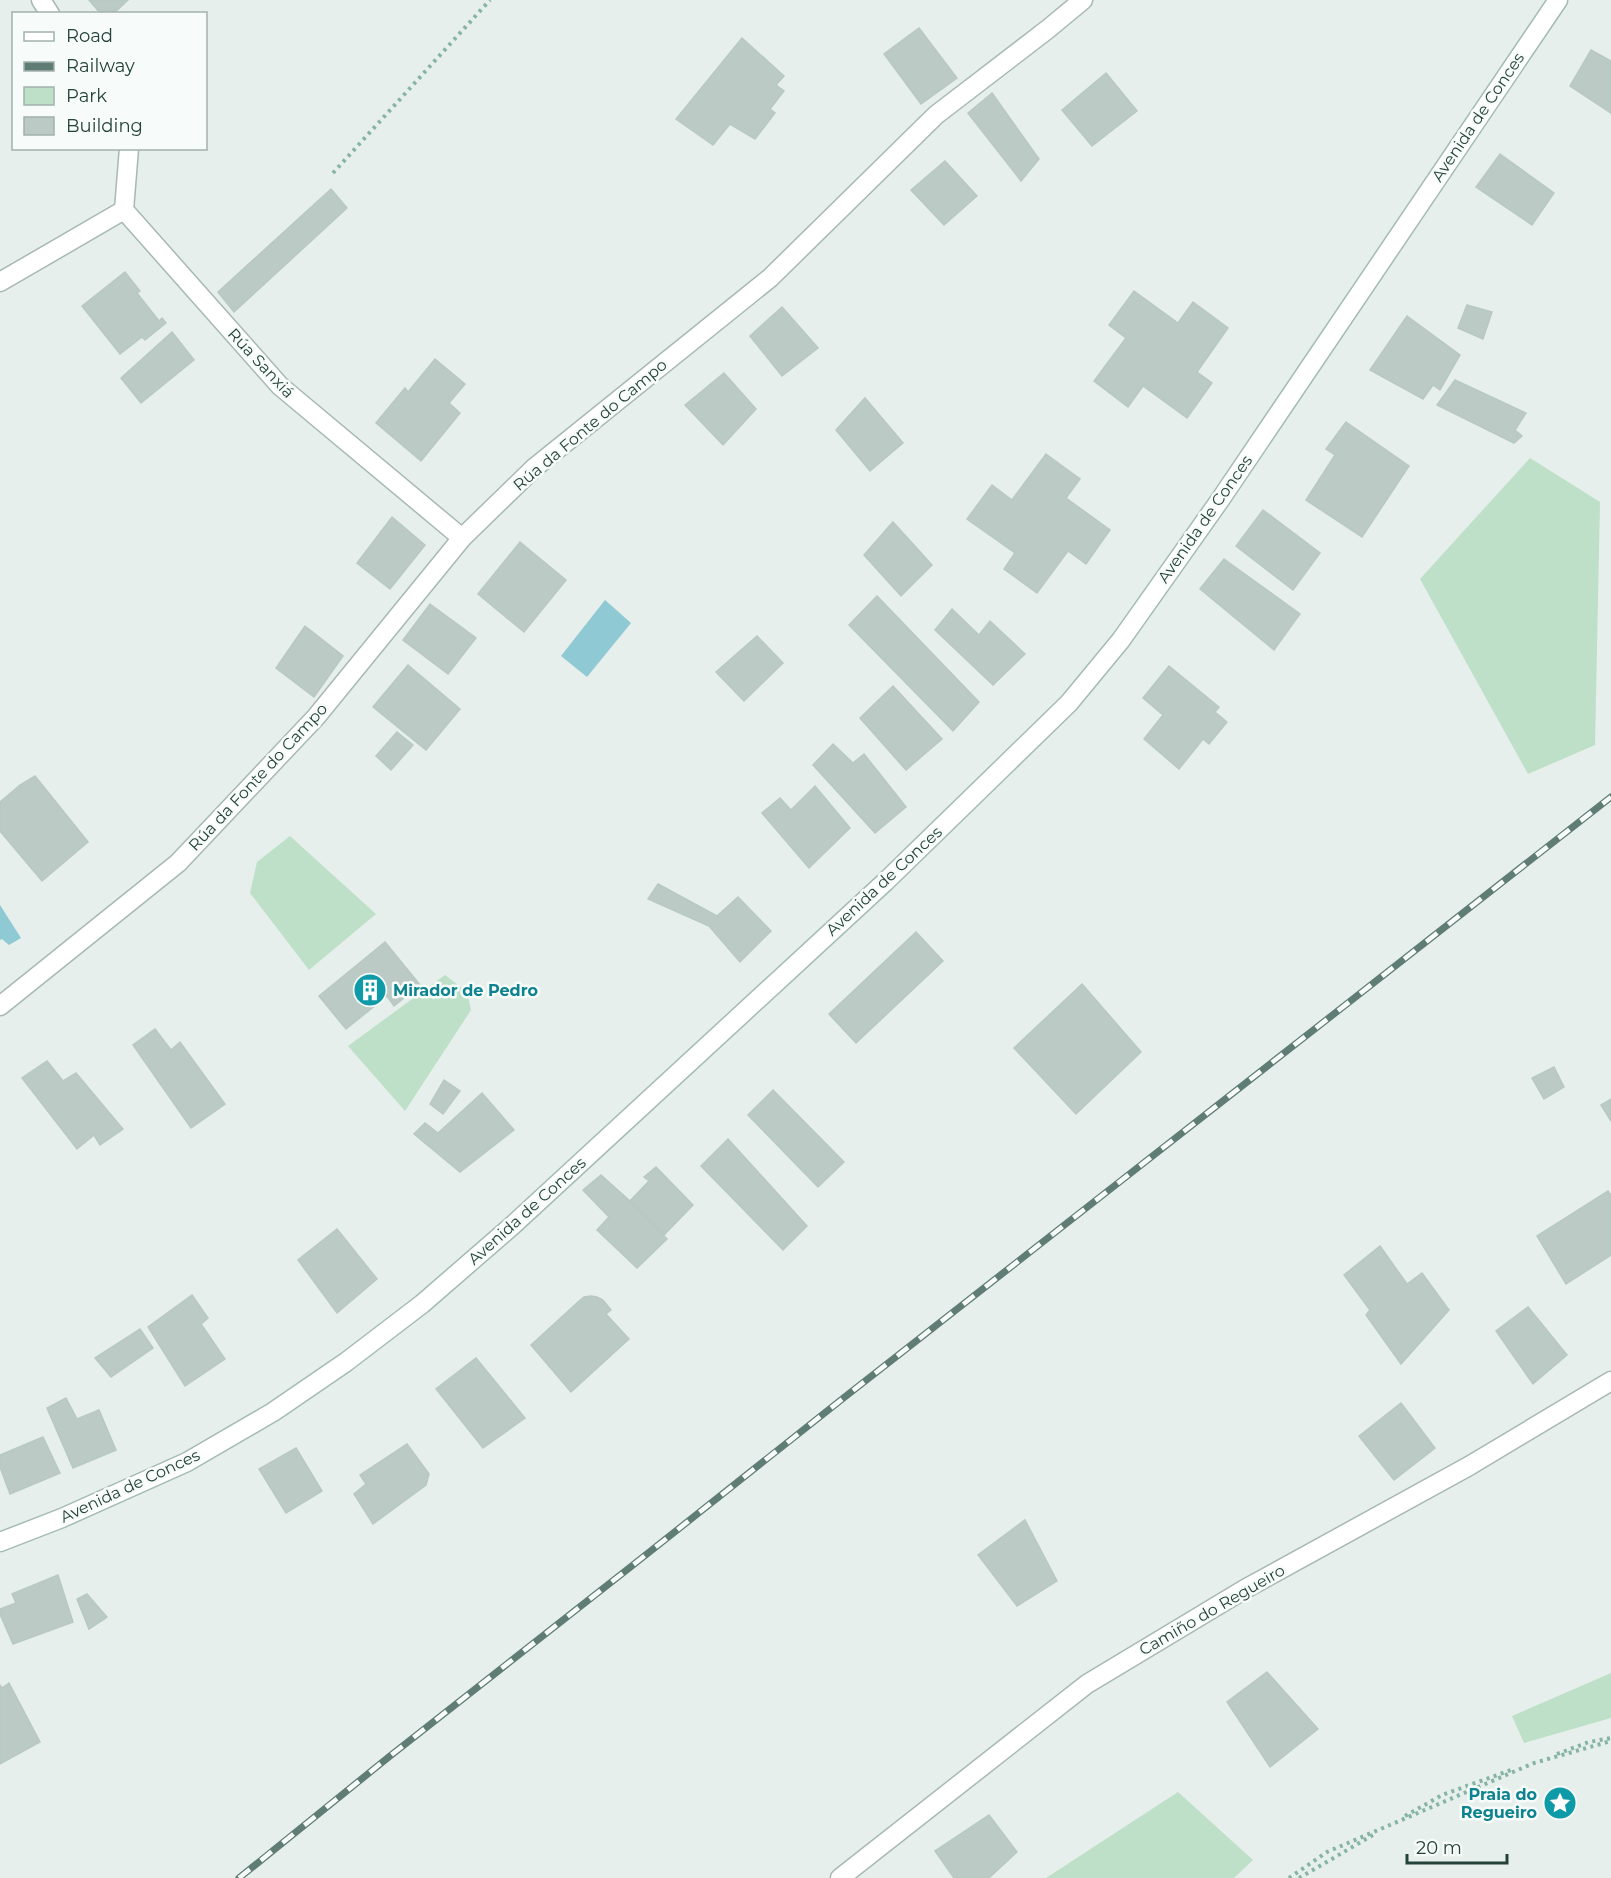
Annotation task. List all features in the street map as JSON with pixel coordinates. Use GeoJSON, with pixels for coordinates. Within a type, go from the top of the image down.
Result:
{"type":"FeatureCollection","features":[{"type":"Feature","properties":{"kind":"street","name":"Rúa da Fonte do Campo"},"geometry":{"type":"LineString","coordinates":[[0,1006],[178,863],[316,717],[462,538],[534,468],[771,278],[936,115],[1083,0]]}},
{"type":"Feature","properties":{"kind":"street","name":"Avenida de Conces"},"geometry":{"type":"LineString","coordinates":[[0,1542],[62,1518],[187,1462],[273,1412],[346,1362],[422,1304],[513,1225],[885,882],[1069,703],[1121,640],[1220,500],[1558,0]]}},
{"type":"Feature","properties":{"kind":"street"},"geometry":{"type":"LineString","coordinates":[[0,282],[124,210],[129,150]]}},
{"type":"Feature","properties":{"kind":"street","name":"Rúa Sanxiá"},"geometry":{"type":"LineString","coordinates":[[124,210],[280,386],[462,538]]}},
{"type":"Feature","properties":{"kind":"street","name":"Camiño do Regueiro"},"geometry":{"type":"LineString","coordinates":[[840,1878],[1087,1684],[1245,1588],[1469,1466],[1611,1381]]}},
{"type":"Feature","properties":{"kind":"path"},"geometry":{"type":"LineString","coordinates":[[333,173],[490,0]]}},
{"type":"Feature","properties":{"kind":"path"},"geometry":{"type":"LineString","coordinates":[[1289,1878],[1327,1852],[1534,1763],[1611,1739]]}},
{"type":"Feature","properties":{"kind":"path"},"geometry":{"type":"LineString","coordinates":[[1299,1878],[1442,1795],[1589,1742],[1611,1739]]}},
{"type":"Feature","properties":{"kind":"green space"},"geometry":{"type":"Polygon","coordinates":[[[1530,458],[1600,502],[1595,745],[1528,774],[1420,579],[1530,458]]]}},
{"type":"Feature","properties":{"kind":"green space"},"geometry":{"type":"Polygon","coordinates":[[[290,836],[376,914],[309,970],[250,893],[257,862],[290,836]]]}},
{"type":"Feature","properties":{"kind":"green space"},"geometry":{"type":"Polygon","coordinates":[[[445,975],[467,992],[471,1010],[405,1111],[348,1046],[445,975]]]}},
{"type":"Feature","properties":{"kind":"green space"},"geometry":{"type":"Polygon","coordinates":[[[1611,1673],[1611,1718],[1524,1743],[1512,1716],[1611,1673]]]}},
{"type":"Feature","properties":{"kind":"green space"},"geometry":{"type":"Polygon","coordinates":[[[1178,1792],[1253,1860],[1234,1878],[1046,1878],[1178,1792]]]}},
{"type":"Feature","properties":{"kind":"water"},"geometry":{"type":"Polygon","coordinates":[[[605,600],[631,623],[587,677],[561,656],[605,600]]]}},
{"type":"Feature","properties":{"kind":"water"},"geometry":{"type":"Polygon","coordinates":[[[0,905],[21,938],[9,945],[2,939],[0,940],[0,905]]]}},
{"type":"Feature","properties":{"kind":"building"},"geometry":{"type":"Polygon","coordinates":[[[89,0],[128,0],[115,12],[99,12],[89,0]]]}},
{"type":"Feature","properties":{"kind":"building"},"geometry":{"type":"Polygon","coordinates":[[[919,28],[957,78],[921,104],[884,54],[919,28]]]}},
{"type":"Feature","properties":{"kind":"building"},"geometry":{"type":"Polygon","coordinates":[[[742,38],[784,76],[776,85],[784,91],[770,109],[775,113],[755,139],[730,124],[713,145],[676,119],[742,38]]]}},
{"type":"Feature","properties":{"kind":"building"},"geometry":{"type":"Polygon","coordinates":[[[1591,50],[1611,61],[1611,113],[1570,86],[1591,50]]]}},
{"type":"Feature","properties":{"kind":"building"},"geometry":{"type":"Polygon","coordinates":[[[1106,73],[1137,111],[1092,146],[1062,110],[1106,73]]]}},
{"type":"Feature","properties":{"kind":"building"},"geometry":{"type":"Polygon","coordinates":[[[992,93],[1039,159],[1021,181],[968,113],[992,93]]]}},
{"type":"Feature","properties":{"kind":"building"},"geometry":{"type":"Polygon","coordinates":[[[1500,154],[1554,193],[1532,225],[1476,187],[1500,154]]]}},
{"type":"Feature","properties":{"kind":"building"},"geometry":{"type":"Polygon","coordinates":[[[945,161],[977,196],[944,225],[911,190],[945,161]]]}},
{"type":"Feature","properties":{"kind":"building"},"geometry":{"type":"Polygon","coordinates":[[[331,189],[347,208],[234,312],[218,292],[331,189]]]}},
{"type":"Feature","properties":{"kind":"building"},"geometry":{"type":"Polygon","coordinates":[[[125,272],[140,291],[137,293],[159,321],[162,318],[166,323],[145,340],[142,337],[120,354],[82,306],[125,272]]]}},
{"type":"Feature","properties":{"kind":"building"},"geometry":{"type":"Polygon","coordinates":[[[1134,291],[1178,323],[1193,302],[1228,328],[1197,372],[1212,383],[1187,418],[1143,386],[1128,407],[1094,381],[1126,338],[1109,325],[1134,291]]]}},
{"type":"Feature","properties":{"kind":"building"},"geometry":{"type":"Polygon","coordinates":[[[1467,305],[1492,312],[1483,339],[1458,328],[1467,305]]]}},
{"type":"Feature","properties":{"kind":"building"},"geometry":{"type":"Polygon","coordinates":[[[782,307],[818,348],[782,376],[750,336],[782,307]]]}},
{"type":"Feature","properties":{"kind":"building"},"geometry":{"type":"Polygon","coordinates":[[[1407,316],[1460,355],[1440,390],[1433,385],[1423,399],[1370,370],[1407,316]]]}},
{"type":"Feature","properties":{"kind":"building"},"geometry":{"type":"Polygon","coordinates":[[[172,332],[194,360],[141,403],[121,378],[172,332]]]}},
{"type":"Feature","properties":{"kind":"building"},"geometry":{"type":"Polygon","coordinates":[[[435,359],[465,384],[449,403],[460,413],[421,461],[376,423],[405,388],[408,392],[435,359]]]}},
{"type":"Feature","properties":{"kind":"building"},"geometry":{"type":"Polygon","coordinates":[[[724,373],[756,409],[723,445],[685,405],[724,373]]]}},
{"type":"Feature","properties":{"kind":"building"},"geometry":{"type":"Polygon","coordinates":[[[1455,380],[1526,413],[1515,430],[1522,436],[1514,443],[1437,405],[1455,380]]]}},
{"type":"Feature","properties":{"kind":"building"},"geometry":{"type":"Polygon","coordinates":[[[865,398],[903,443],[870,471],[836,430],[865,398]]]}},
{"type":"Feature","properties":{"kind":"building"},"geometry":{"type":"Polygon","coordinates":[[[1346,422],[1409,466],[1362,537],[1306,500],[1335,455],[1326,449],[1346,422]]]}},
{"type":"Feature","properties":{"kind":"building"},"geometry":{"type":"Polygon","coordinates":[[[1046,454],[1080,479],[1066,498],[1110,530],[1086,564],[1068,551],[1037,593],[1004,569],[1015,553],[967,519],[992,485],[1012,500],[1046,454]]]}},
{"type":"Feature","properties":{"kind":"building"},"geometry":{"type":"Polygon","coordinates":[[[1263,510],[1320,553],[1293,590],[1236,546],[1263,510]]]}},
{"type":"Feature","properties":{"kind":"building"},"geometry":{"type":"Polygon","coordinates":[[[392,517],[425,545],[390,589],[357,563],[392,517]]]}},
{"type":"Feature","properties":{"kind":"building"},"geometry":{"type":"Polygon","coordinates":[[[893,522],[932,565],[901,596],[864,555],[893,522]]]}},
{"type":"Feature","properties":{"kind":"building"},"geometry":{"type":"Polygon","coordinates":[[[520,542],[566,580],[524,632],[478,594],[520,542]]]}},
{"type":"Feature","properties":{"kind":"building"},"geometry":{"type":"Polygon","coordinates":[[[1224,559],[1300,614],[1274,650],[1200,589],[1224,559]]]}},
{"type":"Feature","properties":{"kind":"building"},"geometry":{"type":"Polygon","coordinates":[[[877,596],[979,702],[953,731],[849,625],[877,596]]]}},
{"type":"Feature","properties":{"kind":"building"},"geometry":{"type":"Polygon","coordinates":[[[430,604],[476,638],[448,674],[403,640],[430,604]]]}},
{"type":"Feature","properties":{"kind":"building"},"geometry":{"type":"Polygon","coordinates":[[[952,609],[979,635],[990,621],[1025,654],[993,685],[935,630],[952,609]]]}},
{"type":"Feature","properties":{"kind":"building"},"geometry":{"type":"Polygon","coordinates":[[[305,626],[343,656],[314,697],[276,668],[305,626]]]}},
{"type":"Feature","properties":{"kind":"building"},"geometry":{"type":"Polygon","coordinates":[[[757,636],[783,663],[744,701],[716,672],[757,636]]]}},
{"type":"Feature","properties":{"kind":"building"},"geometry":{"type":"Polygon","coordinates":[[[408,665],[460,709],[426,750],[373,707],[408,665]]]}},
{"type":"Feature","properties":{"kind":"building"},"geometry":{"type":"Polygon","coordinates":[[[1169,666],[1219,707],[1215,712],[1227,722],[1209,744],[1203,739],[1179,769],[1144,739],[1163,715],[1143,698],[1169,666]]]}},
{"type":"Feature","properties":{"kind":"building"},"geometry":{"type":"Polygon","coordinates":[[[893,686],[942,739],[906,770],[860,718],[893,686]]]}},
{"type":"Feature","properties":{"kind":"building"},"geometry":{"type":"Polygon","coordinates":[[[397,732],[413,745],[391,770],[376,756],[397,732]]]}},
{"type":"Feature","properties":{"kind":"building"},"geometry":{"type":"Polygon","coordinates":[[[833,744],[853,763],[864,754],[906,807],[875,833],[813,765],[833,744]]]}},
{"type":"Feature","properties":{"kind":"building"},"geometry":{"type":"Polygon","coordinates":[[[35,776],[88,842],[42,881],[0,831],[0,802],[35,776]]]}},
{"type":"Feature","properties":{"kind":"building"},"geometry":{"type":"Polygon","coordinates":[[[815,786],[850,828],[809,868],[762,813],[780,798],[791,810],[815,786]]]}},
{"type":"Feature","properties":{"kind":"building"},"geometry":{"type":"Polygon","coordinates":[[[658,884],[717,916],[738,897],[771,931],[740,962],[709,926],[648,899],[658,884]]]}},
{"type":"Feature","properties":{"kind":"building"},"geometry":{"type":"Polygon","coordinates":[[[916,932],[943,961],[856,1043],[829,1014],[916,932]]]}},
{"type":"Feature","properties":{"kind":"building","name":"Mirador de Pedro"},"geometry":{"type":"Polygon","coordinates":[[[385,942],[420,985],[394,1006],[387,996],[346,1029],[319,996],[385,942]]]}},
{"type":"Feature","properties":{"kind":"building"},"geometry":{"type":"Polygon","coordinates":[[[1082,984],[1141,1052],[1076,1114],[1014,1048],[1082,984]]]}},
{"type":"Feature","properties":{"kind":"building"},"geometry":{"type":"Polygon","coordinates":[[[155,1029],[171,1050],[180,1042],[225,1104],[191,1128],[133,1045],[155,1029]]]}},
{"type":"Feature","properties":{"kind":"building"},"geometry":{"type":"Polygon","coordinates":[[[47,1061],[63,1081],[76,1073],[123,1129],[100,1145],[94,1135],[77,1149],[22,1078],[47,1061]]]}},
{"type":"Feature","properties":{"kind":"building"},"geometry":{"type":"Polygon","coordinates":[[[1554,1067],[1564,1087],[1544,1099],[1532,1078],[1554,1067]]]}},
{"type":"Feature","properties":{"kind":"building"},"geometry":{"type":"Polygon","coordinates":[[[444,1080],[460,1091],[443,1114],[430,1104],[444,1080]]]}},
{"type":"Feature","properties":{"kind":"building"},"geometry":{"type":"Polygon","coordinates":[[[773,1090],[844,1162],[818,1187],[748,1115],[773,1090]]]}},
{"type":"Feature","properties":{"kind":"building"},"geometry":{"type":"Polygon","coordinates":[[[482,1093],[514,1130],[460,1172],[414,1134],[425,1123],[438,1133],[482,1093]]]}},
{"type":"Feature","properties":{"kind":"building"},"geometry":{"type":"Polygon","coordinates":[[[1611,1099],[1611,1121],[1601,1105],[1611,1099]]]}},
{"type":"Feature","properties":{"kind":"building"},"geometry":{"type":"Polygon","coordinates":[[[728,1139],[807,1226],[783,1250],[701,1166],[728,1139]]]}},
{"type":"Feature","properties":{"kind":"building"},"geometry":{"type":"Polygon","coordinates":[[[656,1167],[693,1205],[664,1235],[630,1201],[649,1181],[644,1177],[656,1167]]]}},
{"type":"Feature","properties":{"kind":"building"},"geometry":{"type":"Polygon","coordinates":[[[601,1175],[667,1239],[637,1268],[597,1230],[609,1217],[583,1190],[601,1175]]]}},
{"type":"Feature","properties":{"kind":"building"},"geometry":{"type":"Polygon","coordinates":[[[1608,1191],[1611,1195],[1611,1255],[1566,1284],[1537,1236],[1608,1191]]]}},
{"type":"Feature","properties":{"kind":"building"},"geometry":{"type":"Polygon","coordinates":[[[337,1229],[377,1279],[337,1313],[298,1260],[337,1229]]]}},
{"type":"Feature","properties":{"kind":"building"},"geometry":{"type":"Polygon","coordinates":[[[1380,1246],[1407,1284],[1422,1273],[1449,1310],[1401,1364],[1366,1315],[1370,1310],[1344,1275],[1380,1246]]]}},
{"type":"Feature","properties":{"kind":"building"},"geometry":{"type":"Polygon","coordinates":[[[192,1295],[208,1318],[201,1324],[225,1359],[185,1386],[148,1327],[192,1295]]]}},
{"type":"Feature","properties":{"kind":"building"},"geometry":{"type":"Polygon","coordinates":[[[591,1296],[603,1300],[611,1310],[606,1314],[629,1339],[571,1392],[531,1345],[584,1297],[591,1296]]]}},
{"type":"Feature","properties":{"kind":"building"},"geometry":{"type":"Polygon","coordinates":[[[1528,1307],[1567,1355],[1533,1384],[1496,1331],[1528,1307]]]}},
{"type":"Feature","properties":{"kind":"building"},"geometry":{"type":"Polygon","coordinates":[[[140,1329],[153,1348],[111,1377],[95,1358],[140,1329]]]}},
{"type":"Feature","properties":{"kind":"building"},"geometry":{"type":"Polygon","coordinates":[[[476,1358],[525,1418],[483,1448],[436,1389],[476,1358]]]}},
{"type":"Feature","properties":{"kind":"building"},"geometry":{"type":"Polygon","coordinates":[[[66,1398],[77,1419],[99,1410],[116,1450],[73,1468],[47,1408],[66,1398]]]}},
{"type":"Feature","properties":{"kind":"building"},"geometry":{"type":"Polygon","coordinates":[[[1401,1403],[1435,1448],[1394,1480],[1359,1436],[1401,1403]]]}},
{"type":"Feature","properties":{"kind":"building"},"geometry":{"type":"Polygon","coordinates":[[[43,1437],[60,1473],[10,1494],[0,1467],[0,1455],[43,1437]]]}},
{"type":"Feature","properties":{"kind":"building"},"geometry":{"type":"Polygon","coordinates":[[[407,1444],[429,1474],[426,1485],[373,1524],[354,1494],[366,1484],[360,1475],[407,1444]]]}},
{"type":"Feature","properties":{"kind":"building"},"geometry":{"type":"Polygon","coordinates":[[[296,1448],[322,1491],[286,1513],[259,1469],[296,1448]]]}},
{"type":"Feature","properties":{"kind":"building"},"geometry":{"type":"Polygon","coordinates":[[[1025,1520],[1057,1581],[1017,1606],[978,1555],[1025,1520]]]}},
{"type":"Feature","properties":{"kind":"building"},"geometry":{"type":"Polygon","coordinates":[[[58,1575],[73,1622],[13,1644],[0,1609],[16,1603],[12,1594],[58,1575]]]}},
{"type":"Feature","properties":{"kind":"building"},"geometry":{"type":"Polygon","coordinates":[[[87,1594],[107,1617],[89,1629],[77,1599],[87,1594]]]}},
{"type":"Feature","properties":{"kind":"building"},"geometry":{"type":"Polygon","coordinates":[[[1267,1672],[1318,1729],[1270,1767],[1227,1702],[1267,1672]]]}},
{"type":"Feature","properties":{"kind":"building"},"geometry":{"type":"Polygon","coordinates":[[[9,1683],[40,1742],[0,1764],[0,1685],[2,1688],[9,1683]]]}},
{"type":"Feature","properties":{"kind":"building"},"geometry":{"type":"Polygon","coordinates":[[[989,1815],[1017,1852],[989,1878],[954,1878],[935,1851],[989,1815]]]}},
{"type":"Feature","properties":{"kind":"railway"},"geometry":{"type":"LineString","coordinates":[[239,1878],[846,1396],[1611,797]]}},
{"type":"Feature","properties":{"kind":"place","name":"Mirador de Pedro"},"geometry":{"type":"Point","coordinates":[370,990]}},
{"type":"Feature","properties":{"kind":"place","name":"Praia do Regueiro"},"geometry":{"type":"Point","coordinates":[1560,1803]}}]}
